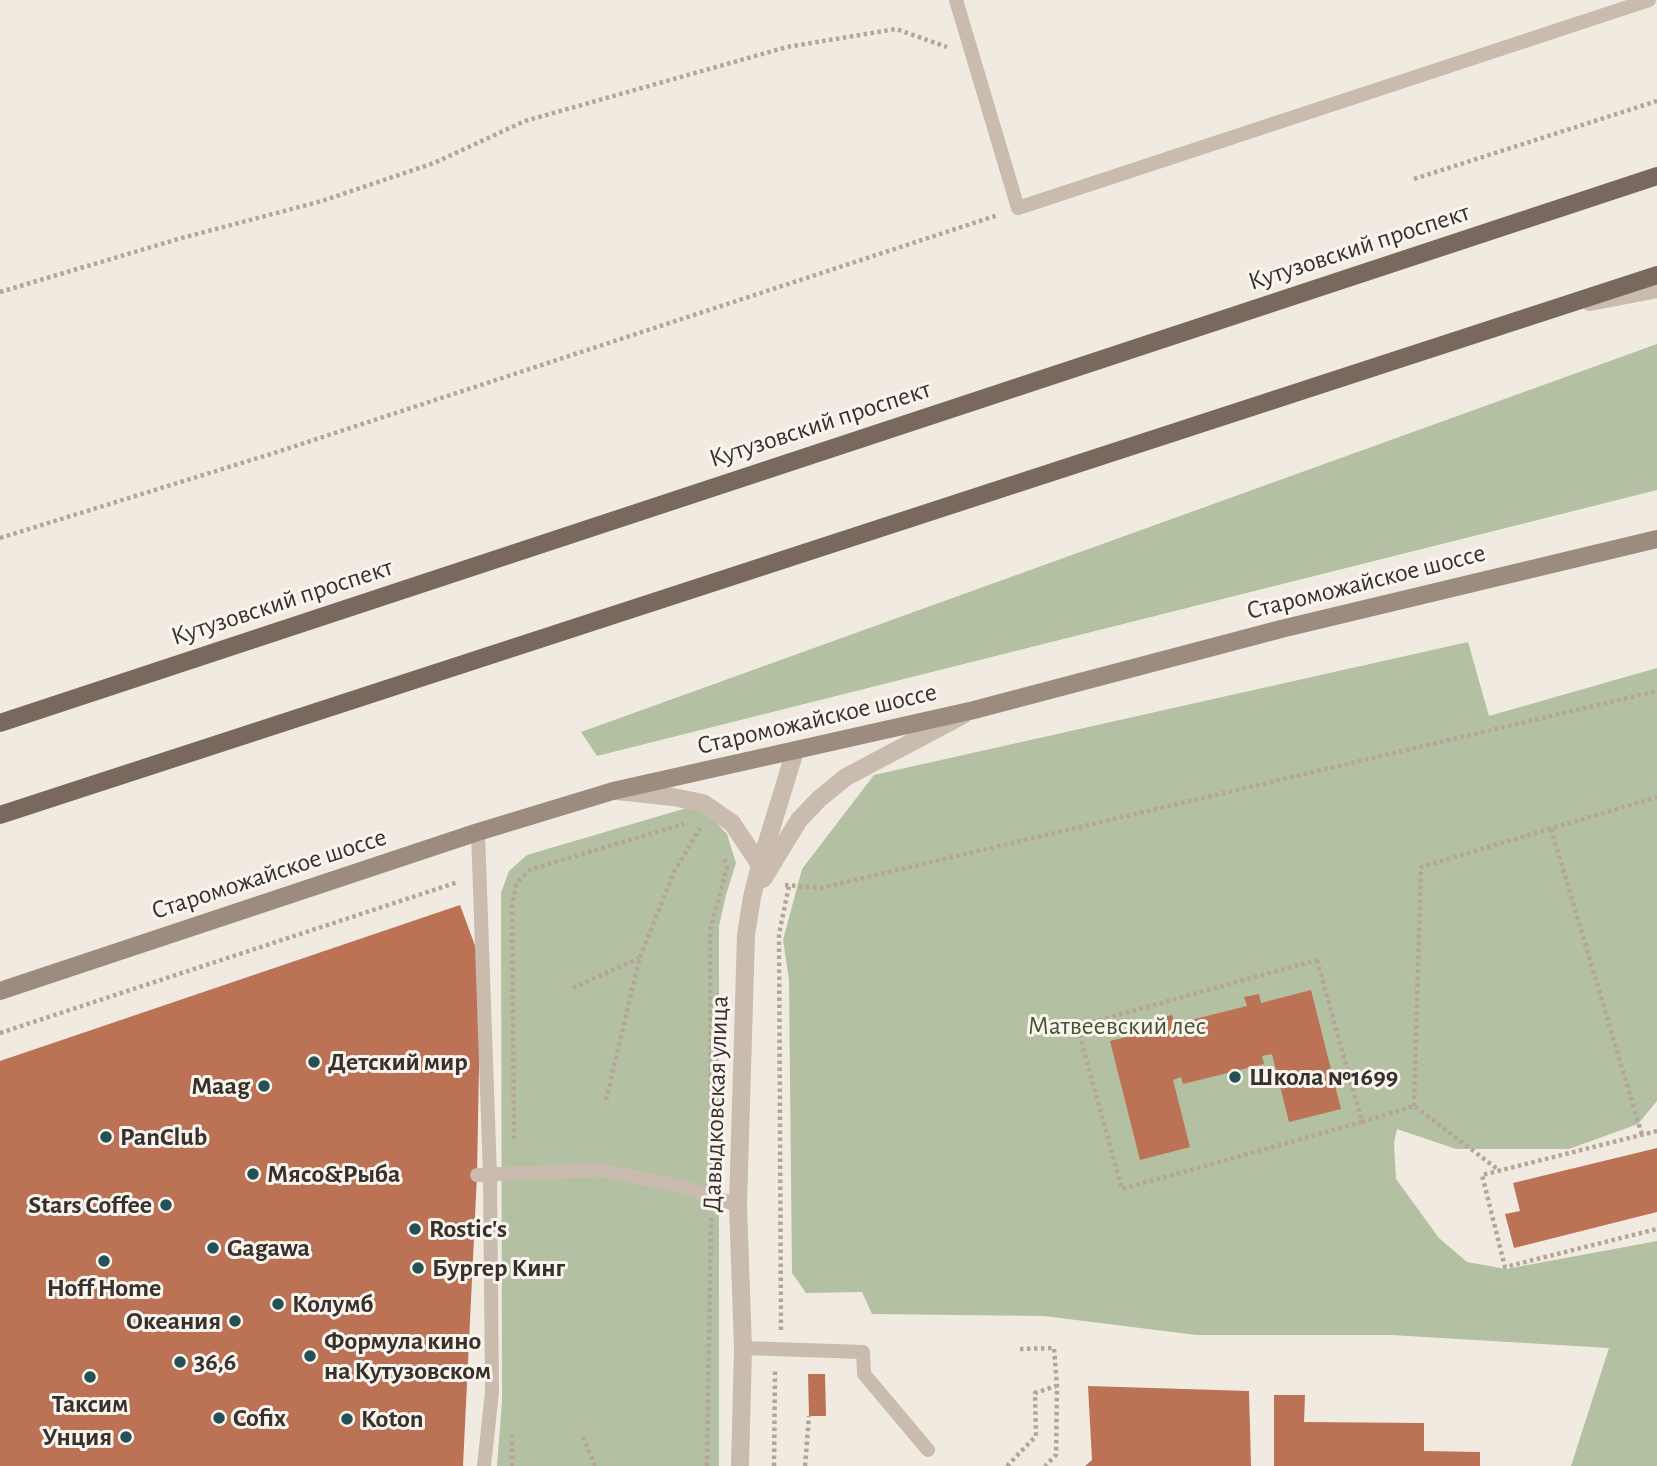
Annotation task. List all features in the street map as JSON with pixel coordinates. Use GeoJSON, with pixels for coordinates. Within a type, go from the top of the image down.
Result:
{"type":"FeatureCollection","features":[{"type":"Feature","properties":{"kind":"main road","name":"Кутузовский проспект"},"geometry":{"type":"LineString","coordinates":[[0,723],[1657,176]]}},
{"type":"Feature","properties":{"kind":"main road"},"geometry":{"type":"LineString","coordinates":[[0,815],[1657,275]]}},
{"type":"Feature","properties":{"kind":"main road","name":"Староможайское шоссе"},"geometry":{"type":"LineString","coordinates":[[0,991],[478,832],[614,791],[974,710],[1281,629],[1657,539]]}},
{"type":"Feature","properties":{"kind":"street"},"geometry":{"type":"LineString","coordinates":[[752,897],[799,820],[819,799],[846,777],[974,710]]}},
{"type":"Feature","properties":{"kind":"street","name":"Давыдковская улица"},"geometry":{"type":"LineString","coordinates":[[740,1466],[743,1348],[738,1205],[746,935],[760,866],[795,751]]}},
{"type":"Feature","properties":{"kind":"street"},"geometry":{"type":"LineString","coordinates":[[614,791],[703,803],[732,823],[760,866]]}},
{"type":"Feature","properties":{"kind":"lane"},"geometry":{"type":"LineString","coordinates":[[956,0],[1018,208],[1648,0]]}},
{"type":"Feature","properties":{"kind":"lane"},"geometry":{"type":"LineString","coordinates":[[1543,313],[1657,291]]}},
{"type":"Feature","properties":{"kind":"lane"},"geometry":{"type":"LineString","coordinates":[[478,832],[483,1175],[492,1392],[484,1466]]}},
{"type":"Feature","properties":{"kind":"lane"},"geometry":{"type":"LineString","coordinates":[[483,1175],[600,1170],[683,1187],[738,1205]]}},
{"type":"Feature","properties":{"kind":"lane"},"geometry":{"type":"LineString","coordinates":[[743,1348],[863,1352],[864,1374],[928,1450]]}},
{"type":"Feature","properties":{"kind":"path"},"geometry":{"type":"LineString","coordinates":[[0,292],[178,239],[323,201],[434,163],[525,121],[787,47],[896,29],[973,55]]}},
{"type":"Feature","properties":{"kind":"path"},"geometry":{"type":"LineString","coordinates":[[1414,179],[1657,101]]}},
{"type":"Feature","properties":{"kind":"path"},"geometry":{"type":"LineString","coordinates":[[0,538],[274,453],[1018,208]]}},
{"type":"Feature","properties":{"kind":"path"},"geometry":{"type":"LineString","coordinates":[[774,1466],[775,1349],[781,1334],[779,934],[789,886],[821,888],[1657,691]]}},
{"type":"Feature","properties":{"kind":"path"},"geometry":{"type":"LineString","coordinates":[[1414,1106],[1421,867],[1657,797]]}},
{"type":"Feature","properties":{"kind":"path"},"geometry":{"type":"LineString","coordinates":[[514,1174],[512,904],[517,882],[531,870],[691,822],[704,823],[674,872],[640,957],[606,1100]]}},
{"type":"Feature","properties":{"kind":"path"},"geometry":{"type":"LineString","coordinates":[[1551,829],[1642,1135]]}},
{"type":"Feature","properties":{"kind":"path"},"geometry":{"type":"LineString","coordinates":[[707,1466],[711,1197],[710,931],[727,867],[724,855]]}},
{"type":"Feature","properties":{"kind":"path"},"geometry":{"type":"LineString","coordinates":[[0,1032],[480,874]]}},
{"type":"Feature","properties":{"kind":"path"},"geometry":{"type":"LineString","coordinates":[[573,988],[640,957]]}},
{"type":"Feature","properties":{"kind":"path"},"geometry":{"type":"LineString","coordinates":[[1362,1122],[1317,960],[1077,1026],[1122,1189],[1362,1122],[1414,1106]]}},
{"type":"Feature","properties":{"kind":"path"},"geometry":{"type":"LineString","coordinates":[[1414,1106],[1500,1171]]}},
{"type":"Feature","properties":{"kind":"path"},"geometry":{"type":"LineString","coordinates":[[1657,1131],[1482,1175],[1505,1267],[1657,1229]]}},
{"type":"Feature","properties":{"kind":"path"},"geometry":{"type":"LineString","coordinates":[[1020,1349],[1054,1348],[1057,1386],[1056,1455],[1045,1466]]}},
{"type":"Feature","properties":{"kind":"path"},"geometry":{"type":"LineString","coordinates":[[1007,1466],[1036,1436],[1035,1393],[1057,1386]]}},
{"type":"Feature","properties":{"kind":"path"},"geometry":{"type":"LineString","coordinates":[[805,1466],[809,1416]]}},
{"type":"Feature","properties":{"kind":"path"},"geometry":{"type":"LineString","coordinates":[[512,1424],[512,1466]]}},
{"type":"Feature","properties":{"kind":"path"},"geometry":{"type":"LineString","coordinates":[[583,1437],[595,1466]]}},
{"type":"Feature","properties":{"kind":"green space"},"geometry":{"type":"Polygon","coordinates":[[[1657,344],[1657,490],[597,756],[581,732],[1657,344]]]}},
{"type":"Feature","properties":{"kind":"green space","name":"Матвеевский лес"},"geometry":{"type":"Polygon","coordinates":[[[1468,642],[1489,716],[1657,668],[1657,1101],[1638,1124],[1569,1149],[1456,1149],[1397,1129],[1394,1143],[1396,1179],[1439,1238],[1467,1262],[1506,1269],[1657,1241],[1657,1466],[1571,1466],[1609,1348],[1391,1335],[1196,1335],[1044,1316],[872,1314],[862,1292],[806,1293],[792,1273],[789,980],[783,940],[802,869],[874,775],[1468,642]]]}},
{"type":"Feature","properties":{"kind":"green space"},"geometry":{"type":"Polygon","coordinates":[[[690,807],[710,816],[727,834],[736,863],[719,926],[719,1466],[497,1466],[502,1402],[501,893],[509,871],[527,855],[690,807]]]}},
{"type":"Feature","properties":{"kind":"building","name":"Океания"},"geometry":{"type":"Polygon","coordinates":[[[460,905],[481,962],[477,1175],[463,1466],[0,1466],[0,1061],[460,905]]]}},
{"type":"Feature","properties":{"kind":"building"},"geometry":{"type":"Polygon","coordinates":[[[1311,990],[1341,1109],[1289,1122],[1272,1054],[1262,1056],[1264,1064],[1183,1084],[1181,1077],[1173,1080],[1190,1147],[1140,1160],[1110,1041],[1158,1029],[1156,1019],[1172,1015],[1175,1024],[1247,1006],[1244,997],[1259,994],[1261,1003],[1311,990]]]}},
{"type":"Feature","properties":{"kind":"building"},"geometry":{"type":"Polygon","coordinates":[[[1657,1148],[1657,1212],[1514,1248],[1505,1214],[1520,1211],[1513,1183],[1657,1148]]]}},
{"type":"Feature","properties":{"kind":"building"},"geometry":{"type":"Polygon","coordinates":[[[808,1374],[825,1374],[826,1416],[809,1416],[808,1374]]]}},
{"type":"Feature","properties":{"kind":"building"},"geometry":{"type":"Polygon","coordinates":[[[1088,1386],[1249,1391],[1251,1466],[1085,1466],[1092,1460],[1088,1386]]]}},
{"type":"Feature","properties":{"kind":"building"},"geometry":{"type":"Polygon","coordinates":[[[1274,1395],[1305,1395],[1304,1422],[1424,1423],[1424,1451],[1480,1452],[1480,1466],[1274,1466],[1274,1395]]]}},
{"type":"Feature","properties":{"kind":"place","name":"Детский мир"},"geometry":{"type":"Point","coordinates":[314,1062]}},
{"type":"Feature","properties":{"kind":"place","name":"Школа №1699"},"geometry":{"type":"Point","coordinates":[1235,1077]}},
{"type":"Feature","properties":{"kind":"place","name":"Maag"},"geometry":{"type":"Point","coordinates":[264,1086]}},
{"type":"Feature","properties":{"kind":"place","name":"PanClub"},"geometry":{"type":"Point","coordinates":[106,1137]}},
{"type":"Feature","properties":{"kind":"place","name":"Мясо&Рыба"},"geometry":{"type":"Point","coordinates":[253,1174]}},
{"type":"Feature","properties":{"kind":"place","name":"Stars Coffee"},"geometry":{"type":"Point","coordinates":[166,1205]}},
{"type":"Feature","properties":{"kind":"place","name":"Rostic's"},"geometry":{"type":"Point","coordinates":[415,1229]}},
{"type":"Feature","properties":{"kind":"place","name":"Gagawa"},"geometry":{"type":"Point","coordinates":[213,1248]}},
{"type":"Feature","properties":{"kind":"place","name":"Hoff Home"},"geometry":{"type":"Point","coordinates":[104,1261]}},
{"type":"Feature","properties":{"kind":"place","name":"Бургер Кинг"},"geometry":{"type":"Point","coordinates":[418,1268]}},
{"type":"Feature","properties":{"kind":"place","name":"Колумб"},"geometry":{"type":"Point","coordinates":[278,1304]}},
{"type":"Feature","properties":{"kind":"place","name":"Океания"},"geometry":{"type":"Point","coordinates":[235,1321]}},
{"type":"Feature","properties":{"kind":"place","name":"Формула кино на Кутузовском"},"geometry":{"type":"Point","coordinates":[310,1356]}},
{"type":"Feature","properties":{"kind":"place","name":"36,6"},"geometry":{"type":"Point","coordinates":[180,1362]}},
{"type":"Feature","properties":{"kind":"place","name":"Таксим"},"geometry":{"type":"Point","coordinates":[90,1377]}},
{"type":"Feature","properties":{"kind":"place","name":"Cofix"},"geometry":{"type":"Point","coordinates":[219,1418]}},
{"type":"Feature","properties":{"kind":"place","name":"Koton"},"geometry":{"type":"Point","coordinates":[347,1419]}},
{"type":"Feature","properties":{"kind":"place","name":"Унция"},"geometry":{"type":"Point","coordinates":[126,1437]}}]}
